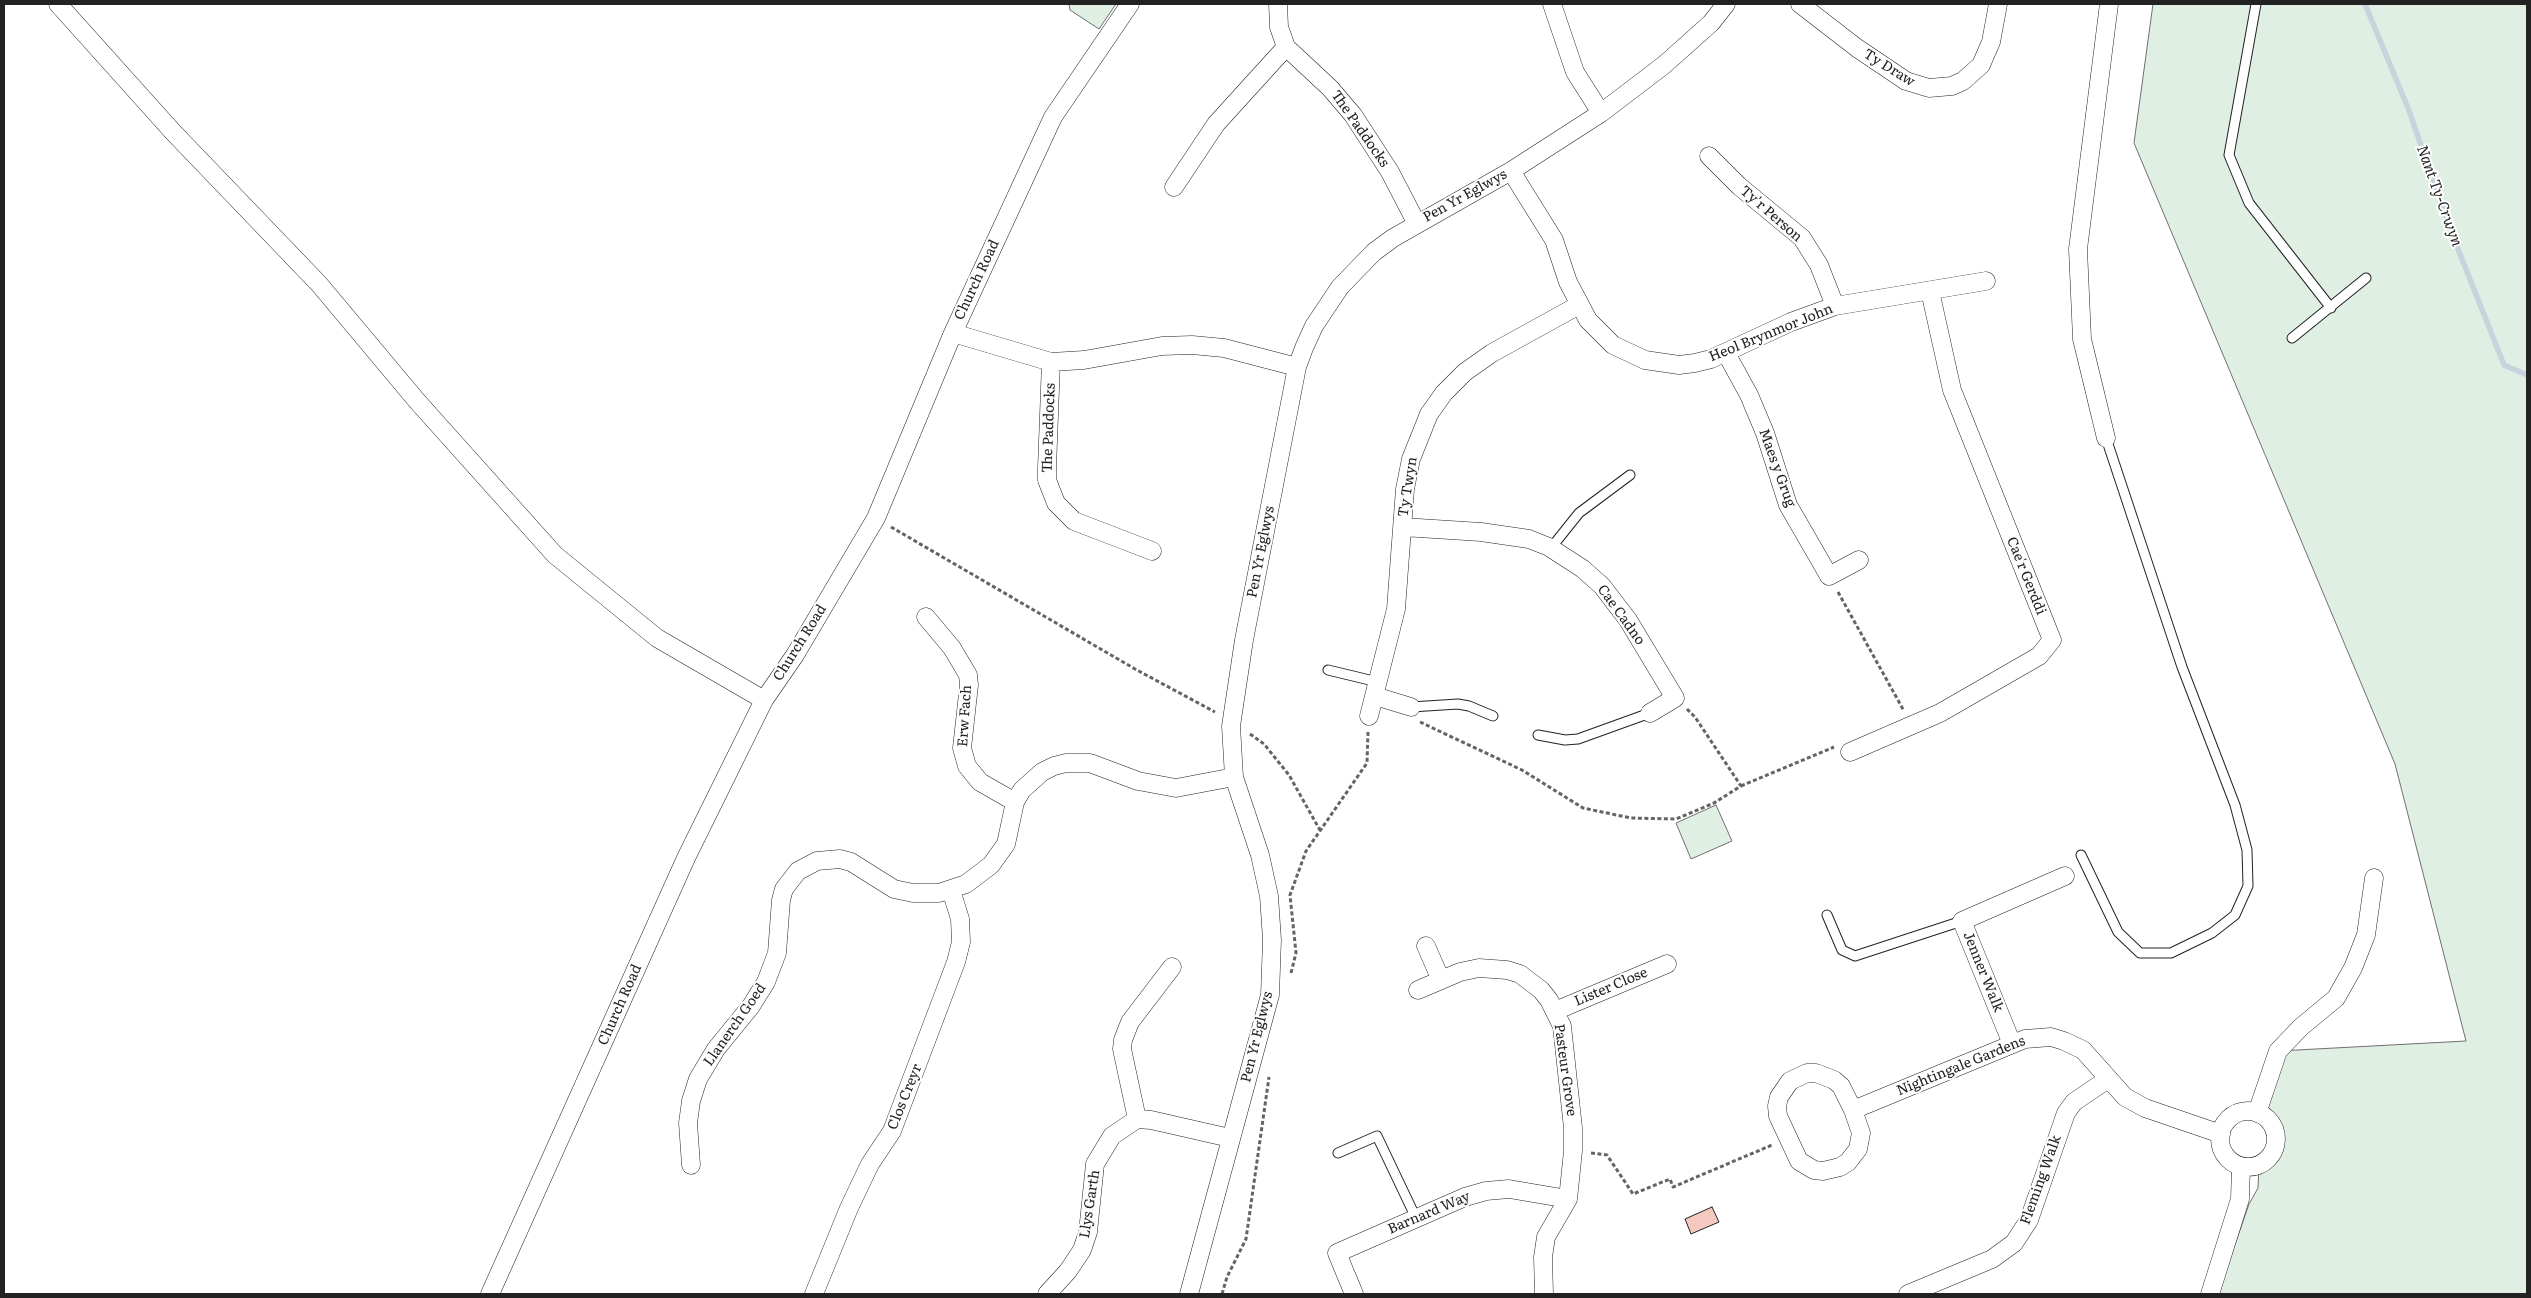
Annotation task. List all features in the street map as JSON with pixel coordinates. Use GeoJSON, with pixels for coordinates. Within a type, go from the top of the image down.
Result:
{"type":"FeatureCollection","features":[{"type":"Feature","properties":{"kind":"street"},"geometry":{"type":"LineString","coordinates":[[58,4],[173,132],[319,284],[417,401],[555,555],[657,638],[764,700]]}},
{"type":"Feature","properties":{"kind":"street","name":"Church Road"},"geometry":{"type":"LineString","coordinates":[[490,1294],[686,858],[764,700],[795,655],[876,518],[952,333],[1053,117],[1130,4]]}},
{"type":"Feature","properties":{"kind":"street"},"geometry":{"type":"LineString","coordinates":[[1174,187],[1216,124],[1286,47],[1279,27],[1278,4]]}},
{"type":"Feature","properties":{"kind":"street"},"geometry":{"type":"LineString","coordinates":[[1552,4],[1575,72],[1601,113]]}},
{"type":"Feature","properties":{"kind":"street","name":"Pen Yr Eglwys"},"geometry":{"type":"LineString","coordinates":[[1189,1294],[1270,995],[1272,940],[1268,888],[1260,855],[1234,777],[1232,721],[1244,640],[1297,367],[1314,326],[1340,287],[1374,252],[1417,224],[1511,170],[1601,113],[1664,65],[1711,22],[1726,4]]}},
{"type":"Feature","properties":{"kind":"street","name":"Ty Draw"},"geometry":{"type":"LineString","coordinates":[[1800,4],[1857,48],[1906,81],[1929,88],[1952,86],[1963,81],[1981,64],[1991,42],[1998,4]]}},
{"type":"Feature","properties":{"kind":"street"},"geometry":{"type":"LineString","coordinates":[[2106,438],[2082,339],[2078,249],[2109,4]]}},
{"type":"Feature","properties":{"kind":"street","name":"The Paddocks"},"geometry":{"type":"LineString","coordinates":[[1286,47],[1330,88],[1353,115],[1390,172],[1417,224]]}},
{"type":"Feature","properties":{"kind":"street","name":"Ty'r Person"},"geometry":{"type":"LineString","coordinates":[[1709,156],[1739,186],[1802,238],[1819,265],[1835,306]]}},
{"type":"Feature","properties":{"kind":"street","name":"Heol Brynmor John"},"geometry":{"type":"LineString","coordinates":[[1511,170],[1554,240],[1579,305],[1600,333],[1621,349],[1645,360],[1679,365],[1703,361],[1726,353],[1792,322],[1835,306],[1986,281]]}},
{"type":"Feature","properties":{"kind":"street","name":"Cae'r Gerddi"},"geometry":{"type":"LineString","coordinates":[[1850,752],[1940,713],[2039,656],[2052,640],[1952,390],[1930,291]]}},
{"type":"Feature","properties":{"kind":"street","name":"Ty Twyn"},"geometry":{"type":"LineString","coordinates":[[1369,716],[1396,609],[1405,489],[1411,459],[1429,414],[1444,393],[1466,372],[1492,353],[1579,305]]}},
{"type":"Feature","properties":{"kind":"street"},"geometry":{"type":"LineString","coordinates":[[952,333],[1051,362],[1084,360],[1162,346],[1192,345],[1224,348],[1297,367]]}},
{"type":"Feature","properties":{"kind":"street","name":"Maes y Grug"},"geometry":{"type":"LineString","coordinates":[[1726,353],[1749,395],[1765,433],[1788,505],[1829,576]]}},
{"type":"Feature","properties":{"kind":"street","name":"The Paddocks"},"geometry":{"type":"LineString","coordinates":[[1051,362],[1046,468],[1047,480],[1056,503],[1074,521],[1152,551]]}},
{"type":"Feature","properties":{"kind":"street","name":"Cae Cadno"},"geometry":{"type":"LineString","coordinates":[[1403,527],[1489,533],[1529,540],[1550,548],[1583,569],[1602,586],[1628,620],[1675,698]]}},
{"type":"Feature","properties":{"kind":"street"},"geometry":{"type":"LineString","coordinates":[[1829,576],[1860,560]]}},
{"type":"Feature","properties":{"kind":"street","name":"Erw Fach"},"geometry":{"type":"LineString","coordinates":[[926,618],[955,653],[968,675],[969,685],[962,748],[967,766],[980,782],[1015,802]]}},
{"type":"Feature","properties":{"kind":"street"},"geometry":{"type":"LineString","coordinates":[[1377,689],[1414,714]]}},
{"type":"Feature","properties":{"kind":"street"},"geometry":{"type":"LineString","coordinates":[[1650,713],[1675,698]]}},
{"type":"Feature","properties":{"kind":"street","name":"Llanerch Goed"},"geometry":{"type":"LineString","coordinates":[[691,1166],[688,1123],[691,1101],[698,1079],[716,1049],[751,1006],[766,982],[777,953],[781,900],[784,889],[798,871],[817,861],[840,859],[851,862],[894,889],[926,894],[951,890],[979,876],[999,855],[1006,844],[1015,802],[1031,780],[1048,769],[1066,763],[1090,763],[1138,781],[1176,788],[1234,777]]}},
{"type":"Feature","properties":{"kind":"street","name":"Jenner Walk"},"geometry":{"type":"LineString","coordinates":[[2012,1044],[1962,921],[2065,876]]}},
{"type":"Feature","properties":{"kind":"street"},"geometry":{"type":"LineString","coordinates":[[2257,1113],[2278,1051],[2301,1027],[2336,998],[2353,968],[2366,935],[2374,878]]}},
{"type":"Feature","properties":{"kind":"street","name":"Clos Creyr"},"geometry":{"type":"LineString","coordinates":[[814,1294],[849,1208],[870,1164],[892,1131],[956,962],[961,942],[960,919],[951,890]]}},
{"type":"Feature","properties":{"kind":"street"},"geometry":{"type":"LineString","coordinates":[[1426,946],[1441,980]]}},
{"type":"Feature","properties":{"kind":"street","name":"Lister Close"},"geometry":{"type":"LineString","coordinates":[[1555,1011],[1667,964]]}},
{"type":"Feature","properties":{"kind":"street"},"geometry":{"type":"LineString","coordinates":[[1172,967],[1130,1022],[1122,1040],[1122,1049],[1137,1119],[1151,1120],[1230,1138]]}},
{"type":"Feature","properties":{"kind":"street","name":"Pasteur Grove"},"geometry":{"type":"LineString","coordinates":[[1418,990],[1441,980],[1479,968],[1507,970],[1531,982],[1541,990],[1555,1011],[1562,1026],[1565,1043],[1573,1151],[1568,1199]]}},
{"type":"Feature","properties":{"kind":"street","name":"Nightingale Gardens"},"geometry":{"type":"LineString","coordinates":[[1853,1110],[2012,1044],[2038,1037],[2064,1040],[2090,1057],[2125,1098],[2145,1108],[2221,1134]]}},
{"type":"Feature","properties":{"kind":"street"},"geometry":{"type":"LineString","coordinates":[[1816,1073],[1834,1080],[1841,1086],[1853,1110],[1861,1132],[1860,1141],[1853,1156],[1840,1167],[1823,1171],[1806,1166],[1798,1161],[1778,1116],[1777,1106],[1783,1088],[1798,1076],[1816,1073]]}},
{"type":"Feature","properties":{"kind":"street","name":"Fleming Walk"},"geometry":{"type":"LineString","coordinates":[[1908,1294],[1992,1258],[2014,1243],[2029,1220],[2066,1113],[2074,1102],[2108,1079]]}},
{"type":"Feature","properties":{"kind":"street"},"geometry":{"type":"LineString","coordinates":[[2247,1111],[2257,1113],[2271,1123],[2276,1140],[2274,1149],[2269,1157],[2259,1164],[2241,1166],[2226,1156],[2222,1148],[2221,1134],[2226,1122],[2232,1116],[2247,1111]]}},
{"type":"Feature","properties":{"kind":"street","name":"Llys Garth"},"geometry":{"type":"LineString","coordinates":[[1047,1294],[1068,1271],[1082,1250],[1088,1232],[1095,1164],[1112,1136],[1137,1119]]}},
{"type":"Feature","properties":{"kind":"street"},"geometry":{"type":"LineString","coordinates":[[2210,1294],[2240,1199],[2241,1166]]}},
{"type":"Feature","properties":{"kind":"street","name":"Barnard Way"},"geometry":{"type":"LineString","coordinates":[[1354,1294],[1336,1254],[1416,1218],[1486,1190],[1509,1189],[1568,1199]]}},
{"type":"Feature","properties":{"kind":"street"},"geometry":{"type":"LineString","coordinates":[[1544,1294],[1543,1257],[1546,1237],[1568,1199]]}},
{"type":"Feature","properties":{"kind":"lane"},"geometry":{"type":"LineString","coordinates":[[2256,4],[2229,155],[2248,204],[2331,308]]}},
{"type":"Feature","properties":{"kind":"lane"},"geometry":{"type":"LineString","coordinates":[[2292,338],[2366,278]]}},
{"type":"Feature","properties":{"kind":"lane"},"geometry":{"type":"LineString","coordinates":[[2082,854],[2118,932],[2140,953],[2170,953],[2212,933],[2235,915],[2248,886],[2247,850],[2235,805],[2182,667],[2106,438]]}},
{"type":"Feature","properties":{"kind":"lane"},"geometry":{"type":"LineString","coordinates":[[1550,548],[1579,513],[1630,475]]}},
{"type":"Feature","properties":{"kind":"lane"},"geometry":{"type":"LineString","coordinates":[[1328,670],[1377,689]]}},
{"type":"Feature","properties":{"kind":"lane"},"geometry":{"type":"LineString","coordinates":[[1414,714],[1458,704],[1469,706],[1493,716]]}},
{"type":"Feature","properties":{"kind":"lane"},"geometry":{"type":"LineString","coordinates":[[1538,735],[1564,740],[1578,739],[1650,713]]}},
{"type":"Feature","properties":{"kind":"lane"},"geometry":{"type":"LineString","coordinates":[[1827,916],[1842,950],[1855,956],[1962,921]]}},
{"type":"Feature","properties":{"kind":"lane"},"geometry":{"type":"LineString","coordinates":[[1338,1153],[1377,1136],[1416,1218]]}},
{"type":"Feature","properties":{"kind":"path"},"geometry":{"type":"LineString","coordinates":[[876,518],[1135,668],[1232,721],[1264,744],[1283,768],[1321,832]]}},
{"type":"Feature","properties":{"kind":"path"},"geometry":{"type":"LineString","coordinates":[[1829,576],[1912,724]]}},
{"type":"Feature","properties":{"kind":"path"},"geometry":{"type":"LineString","coordinates":[[1675,698],[1695,718],[1741,786]]}},
{"type":"Feature","properties":{"kind":"path"},"geometry":{"type":"LineString","coordinates":[[1414,714],[1522,770],[1583,808],[1632,818],[1676,818],[1714,803],[1741,786],[1806,757],[1846,742],[1850,752]]}},
{"type":"Feature","properties":{"kind":"path"},"geometry":{"type":"LineString","coordinates":[[1367,763],[1369,716]]}},
{"type":"Feature","properties":{"kind":"path"},"geometry":{"type":"LineString","coordinates":[[1573,1151],[1607,1155],[1633,1194],[1670,1179],[1673,1187],[1788,1138]]}},
{"type":"Feature","properties":{"kind":"green space"},"geometry":{"type":"Polygon","coordinates":[[[1069,4],[1116,4],[1099,29],[1070,10],[1069,4]]]}},
{"type":"Feature","properties":{"kind":"green space"},"geometry":{"type":"Polygon","coordinates":[[[2153,4],[2527,4],[2527,374],[2504,365],[2527,375],[2527,1294],[2218,1294],[2249,1204],[2258,1188],[2259,1164],[2269,1157],[2274,1149],[2275,1131],[2257,1113],[2278,1051],[2466,1041],[2395,764],[2134,143],[2153,4]]]}},
{"type":"Feature","properties":{"kind":"green space"},"geometry":{"type":"Polygon","coordinates":[[[1716,805],[1732,841],[1691,859],[1676,823],[1716,805]]]}},
{"type":"Feature","properties":{"kind":"building"},"geometry":{"type":"Polygon","coordinates":[[[1712,1207],[1719,1222],[1691,1234],[1685,1219],[1712,1207]]]}},
{"type":"Feature","properties":{"kind":"waterway","name":"Nant Ty-Crwyn"},"geometry":{"type":"LineString","coordinates":[[2365,4],[2408,108],[2454,239],[2504,365],[2527,375]]}}]}
